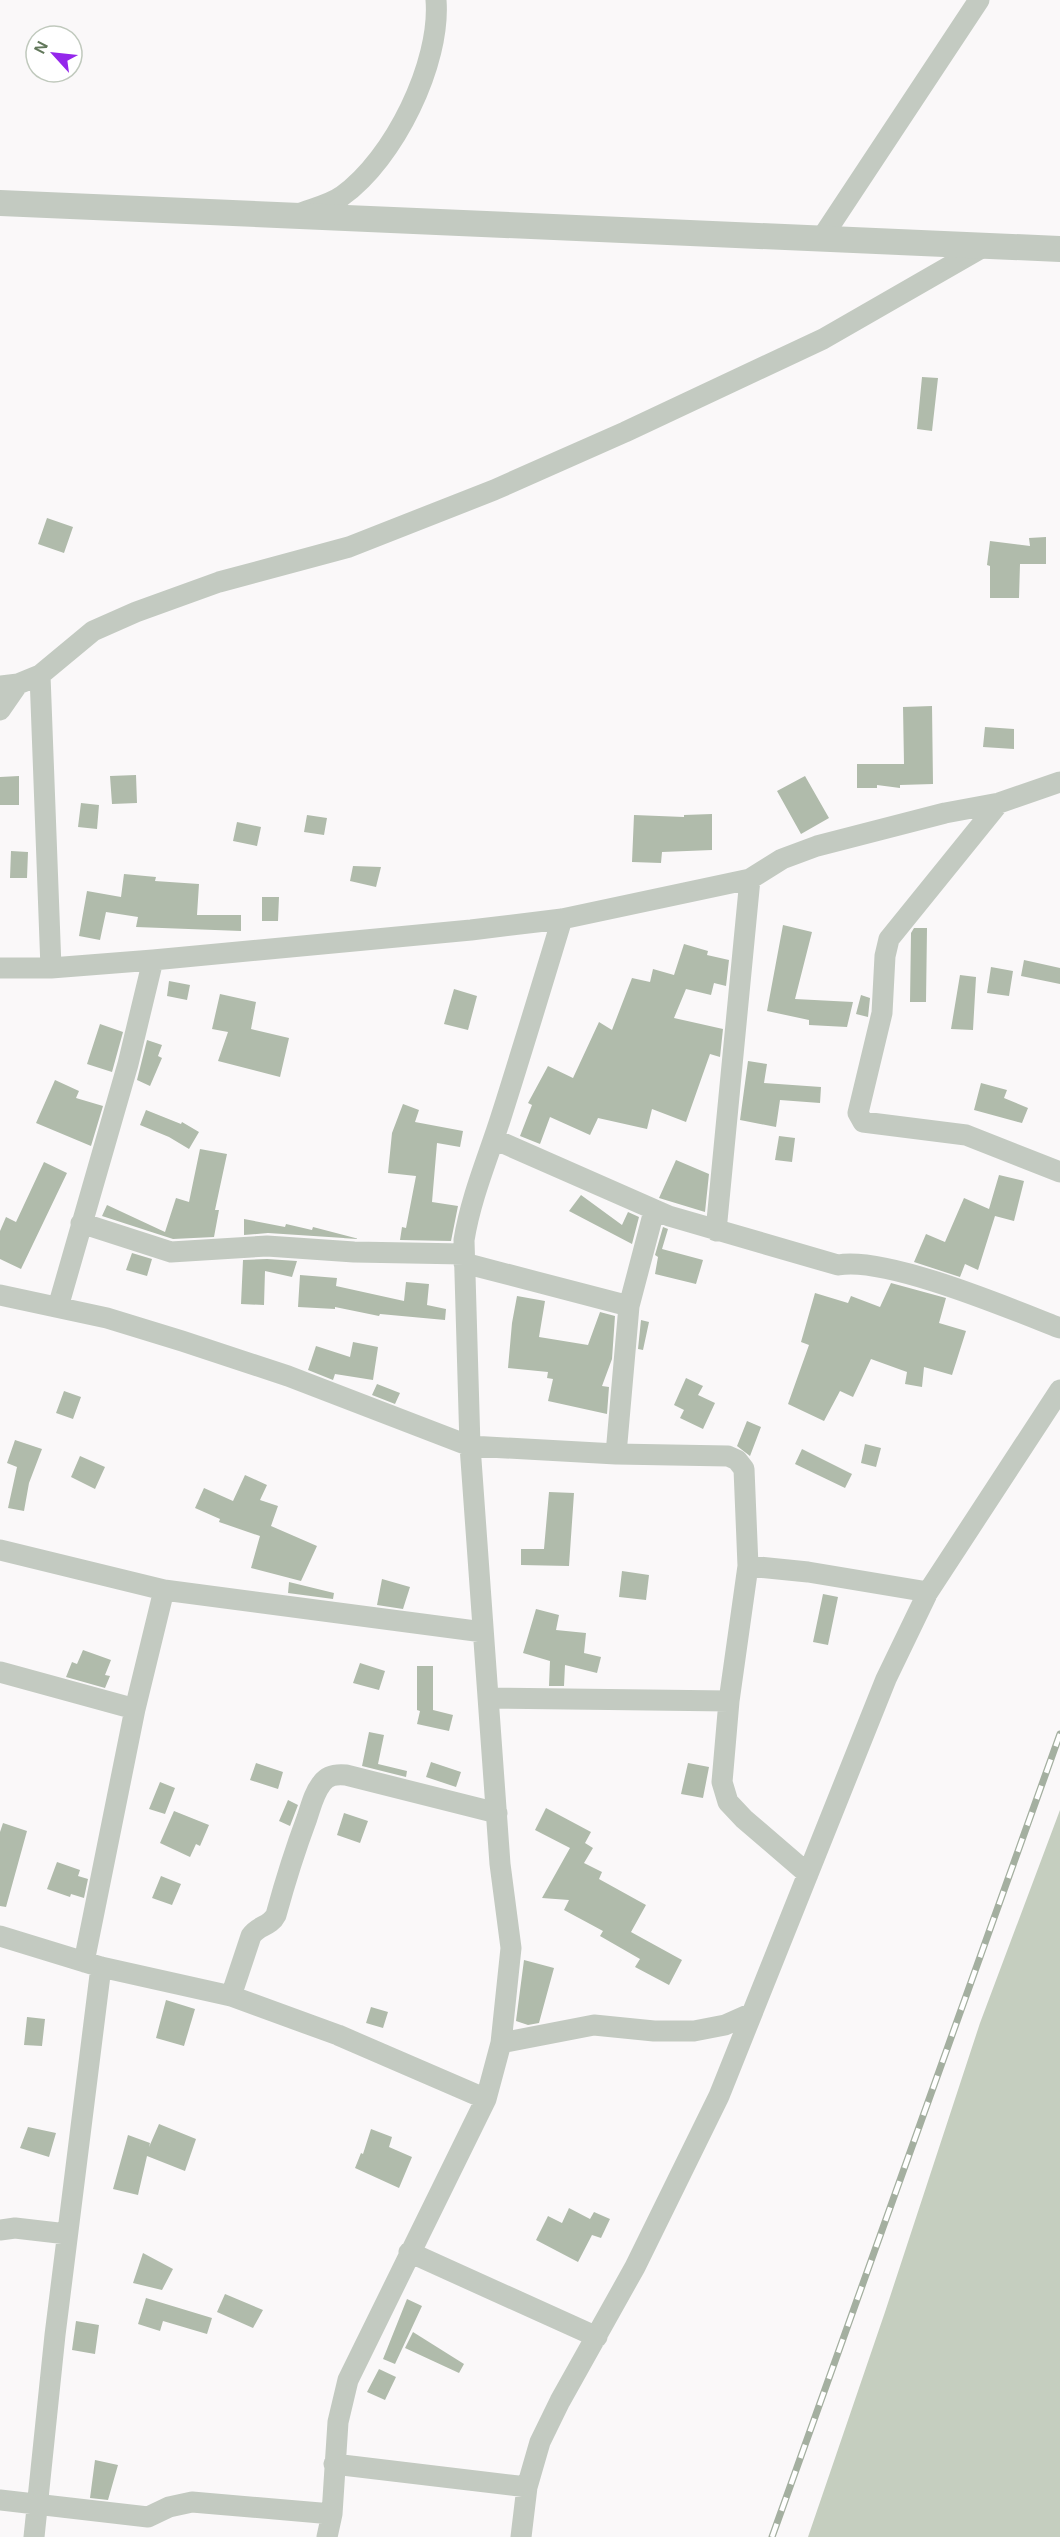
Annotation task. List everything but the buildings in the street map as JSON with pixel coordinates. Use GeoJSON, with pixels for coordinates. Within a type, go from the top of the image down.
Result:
{"type":"FeatureCollection","features":[{"type":"Feature","properties":{"kind":"street"},"geometry":{"type":"LineString","coordinates":[[292,216],[341,197],[369,172],[395,134],[417,93],[432,52],[437,14],[436,0]]}},
{"type":"Feature","properties":{"kind":"street"},"geometry":{"type":"LineString","coordinates":[[820,239],[979,0]]}},
{"type":"Feature","properties":{"kind":"street"},"geometry":{"type":"LineString","coordinates":[[0,203],[1060,249]]}},
{"type":"Feature","properties":{"kind":"street"},"geometry":{"type":"LineString","coordinates":[[0,710],[9,685],[40,675],[93,631],[136,612],[219,582],[349,547],[494,490],[625,432],[823,339],[985,246]]}},
{"type":"Feature","properties":{"kind":"street"},"geometry":{"type":"LineString","coordinates":[[40,675],[51,968]]}},
{"type":"Feature","properties":{"kind":"street"},"geometry":{"type":"LineString","coordinates":[[0,968],[51,968],[153,960],[471,930],[562,919],[750,879],[782,859],[817,846],[945,813],[999,803],[1060,782]]}},
{"type":"Feature","properties":{"kind":"street"},"geometry":{"type":"LineString","coordinates":[[999,803],[889,939],[885,956],[882,1013],[858,1113],[863,1122],[966,1135],[1060,1172]]}},
{"type":"Feature","properties":{"kind":"street"},"geometry":{"type":"LineString","coordinates":[[716,1231],[750,879]]}},
{"type":"Feature","properties":{"kind":"street"},"geometry":{"type":"LineString","coordinates":[[327,2537],[332,2514],[338,2422],[348,2380],[486,2099],[501,2043],[511,1948],[500,1864],[490,1698],[470,1446],[464,1259],[468,1215],[562,919]]}},
{"type":"Feature","properties":{"kind":"street"},"geometry":{"type":"LineString","coordinates":[[58,1307],[128,1064],[153,960]]}},
{"type":"Feature","properties":{"kind":"street"},"geometry":{"type":"LineString","coordinates":[[494,1139],[654,1211],[838,1265],[851,1262],[913,1276],[1060,1328]]}},
{"type":"Feature","properties":{"kind":"street"},"geometry":{"type":"LineString","coordinates":[[616,1454],[629,1306],[654,1211]]}},
{"type":"Feature","properties":{"kind":"street"},"geometry":{"type":"LineString","coordinates":[[81,1223],[171,1252],[267,1246],[464,1259],[629,1306]]}},
{"type":"Feature","properties":{"kind":"street"},"geometry":{"type":"LineString","coordinates":[[0,1294],[139,1328],[288,1376],[470,1446],[616,1454],[728,1456],[736,1460],[744,1469],[748,1566],[729,1701],[722,1782],[728,1802],[744,1819],[808,1874]]}},
{"type":"Feature","properties":{"kind":"street"},"geometry":{"type":"LineString","coordinates":[[521,2537],[527,2487],[540,2442],[679,2181],[719,2096],[886,1679],[928,1592],[1060,1390]]}},
{"type":"Feature","properties":{"kind":"street"},"geometry":{"type":"LineString","coordinates":[[0,1550],[164,1590],[483,1632]]}},
{"type":"Feature","properties":{"kind":"street"},"geometry":{"type":"LineString","coordinates":[[748,1566],[808,1572],[928,1592]]}},
{"type":"Feature","properties":{"kind":"street"},"geometry":{"type":"LineString","coordinates":[[34,2537],[67,2234],[92,1964],[135,1709],[164,1590]]}},
{"type":"Feature","properties":{"kind":"street"},"geometry":{"type":"LineString","coordinates":[[0,1672],[135,1709]]}},
{"type":"Feature","properties":{"kind":"street"},"geometry":{"type":"LineString","coordinates":[[490,1698],[729,1701]]}},
{"type":"Feature","properties":{"kind":"street"},"geometry":{"type":"LineString","coordinates":[[231,1996],[251,1936],[255,1930],[273,1922],[316,1793],[322,1782],[329,1777],[335,1774],[346,1774],[497,1813]]}},
{"type":"Feature","properties":{"kind":"street"},"geometry":{"type":"LineString","coordinates":[[0,1936],[92,1964],[231,1996],[338,2035],[486,2099]]}},
{"type":"Feature","properties":{"kind":"street"},"geometry":{"type":"LineString","coordinates":[[501,2043],[594,2025],[654,2031],[694,2031],[725,2025],[752,2013]]}},
{"type":"Feature","properties":{"kind":"street"},"geometry":{"type":"LineString","coordinates":[[0,2230],[15,2228],[67,2234]]}},
{"type":"Feature","properties":{"kind":"street"},"geometry":{"type":"LineString","coordinates":[[409,2252],[597,2337]]}},
{"type":"Feature","properties":{"kind":"street"},"geometry":{"type":"LineString","coordinates":[[334,2464],[527,2487]]}},
{"type":"Feature","properties":{"kind":"street"},"geometry":{"type":"LineString","coordinates":[[0,2500],[148,2517],[169,2507],[192,2502],[332,2514]]}},
{"type":"Feature","properties":{"kind":"shaded area"},"geometry":{"type":"Polygon","coordinates":[[[1060,1810],[1060,2537],[808,2537],[980,2023],[1060,1810]]]}},
{"type":"Feature","properties":{"kind":"railway"},"geometry":{"type":"LineString","coordinates":[[772,2537],[1060,1734]]}}]}
